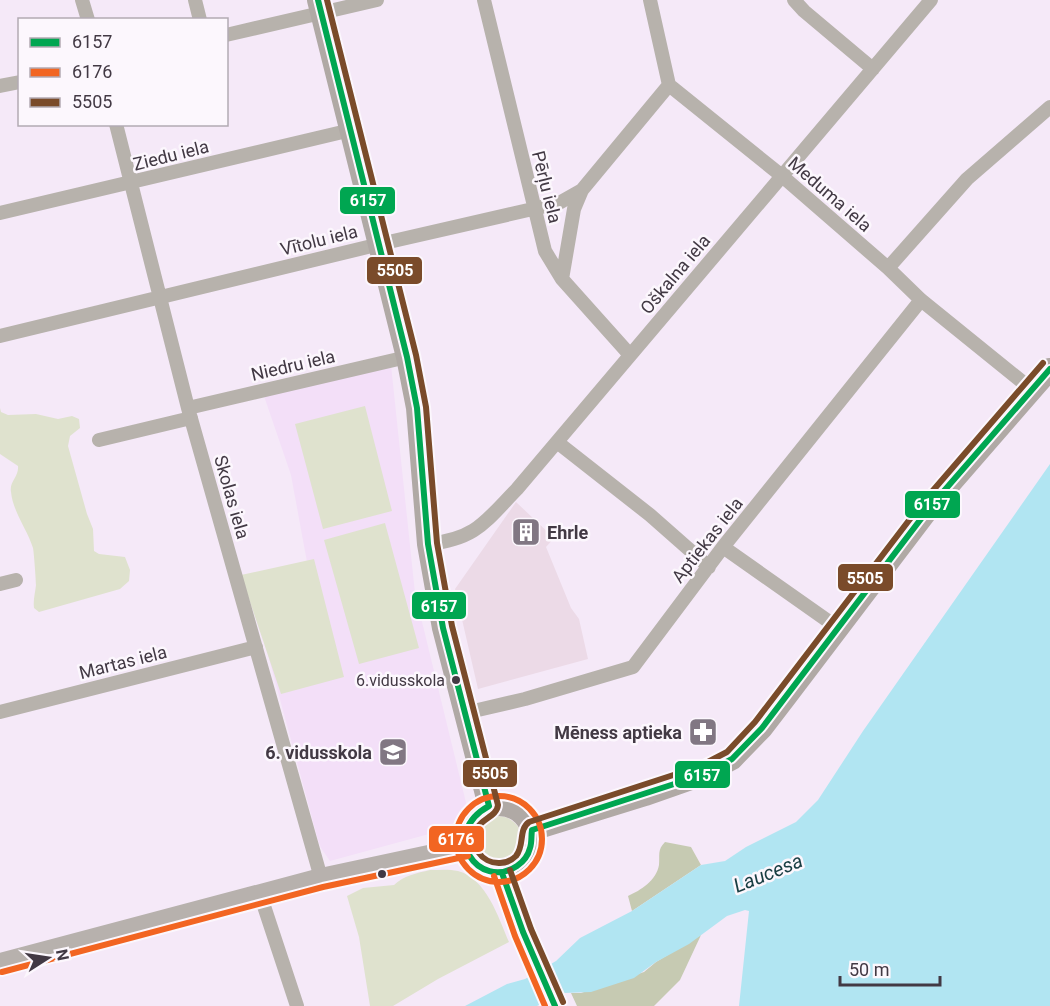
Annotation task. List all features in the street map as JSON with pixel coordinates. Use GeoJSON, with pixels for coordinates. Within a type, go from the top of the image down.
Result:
{"type":"FeatureCollection","features":[{"type":"Feature","properties":{"kind":"main road"},"geometry":{"type":"LineString","coordinates":[[320,7],[407,357],[417,408],[428,544],[443,628],[489,806]]}},
{"type":"Feature","properties":{"kind":"main road"},"geometry":{"type":"LineString","coordinates":[[532,830],[702,775],[732,759],[762,728],[930,507],[1050,369]]}},
{"type":"Feature","properties":{"kind":"main road"},"geometry":{"type":"LineString","coordinates":[[500,805],[520,812],[532,830],[533,842],[530,853],[514,870],[502,873],[483,869],[469,856],[465,847],[467,826],[472,818],[489,806],[500,805]]}},
{"type":"Feature","properties":{"kind":"main road"},"geometry":{"type":"LineString","coordinates":[[502,873],[528,944],[555,1006]]}},
{"type":"Feature","properties":{"kind":"street"},"geometry":{"type":"LineString","coordinates":[[82,0],[87,18]]}},
{"type":"Feature","properties":{"kind":"street"},"geometry":{"type":"LineString","coordinates":[[195,0],[200,18]]}},
{"type":"Feature","properties":{"kind":"street"},"geometry":{"type":"LineString","coordinates":[[228,34],[320,7],[377,0]]}},
{"type":"Feature","properties":{"kind":"street","name":"Pērļu iela"},"geometry":{"type":"LineString","coordinates":[[484,0],[545,251],[562,279],[630,355]]}},
{"type":"Feature","properties":{"kind":"street"},"geometry":{"type":"LineString","coordinates":[[650,0],[669,85]]}},
{"type":"Feature","properties":{"kind":"street"},"geometry":{"type":"LineString","coordinates":[[794,0],[873,69]]}},
{"type":"Feature","properties":{"kind":"street","name":"Oškalna iela"},"geometry":{"type":"LineString","coordinates":[[428,544],[448,542],[471,533],[489,519],[517,489],[931,0]]}},
{"type":"Feature","properties":{"kind":"street"},"geometry":{"type":"LineString","coordinates":[[0,86],[18,82]]}},
{"type":"Feature","properties":{"kind":"street","name":"Vītolu iela"},"geometry":{"type":"LineString","coordinates":[[0,336],[559,203],[582,190],[669,85]]}},
{"type":"Feature","properties":{"kind":"street","name":"Meduma iela"},"geometry":{"type":"LineString","coordinates":[[669,85],[782,176],[888,268],[921,300],[1031,389]]}},
{"type":"Feature","properties":{"kind":"street"},"geometry":{"type":"LineString","coordinates":[[888,268],[968,179],[1050,107]]}},
{"type":"Feature","properties":{"kind":"street","name":"Skolas iela"},"geometry":{"type":"LineString","coordinates":[[117,126],[189,413],[321,878]]}},
{"type":"Feature","properties":{"kind":"street","name":"Ziedu iela"},"geometry":{"type":"LineString","coordinates":[[0,213],[351,130]]}},
{"type":"Feature","properties":{"kind":"street"},"geometry":{"type":"LineString","coordinates":[[562,279],[574,209],[582,190]]}},
{"type":"Feature","properties":{"kind":"street","name":"Aptiekas iela"},"geometry":{"type":"LineString","coordinates":[[465,713],[525,699],[633,667],[723,547],[921,300]]}},
{"type":"Feature","properties":{"kind":"street","name":"Niedru iela"},"geometry":{"type":"LineString","coordinates":[[99,440],[189,413],[407,357]]}},
{"type":"Feature","properties":{"kind":"street"},"geometry":{"type":"LineString","coordinates":[[557,442],[650,515],[709,567]]}},
{"type":"Feature","properties":{"kind":"street"},"geometry":{"type":"LineString","coordinates":[[723,547],[838,628]]}},
{"type":"Feature","properties":{"kind":"street"},"geometry":{"type":"LineString","coordinates":[[0,584],[16,580]]}},
{"type":"Feature","properties":{"kind":"street","name":"Martas iela"},"geometry":{"type":"LineString","coordinates":[[0,712],[256,647]]}},
{"type":"Feature","properties":{"kind":"street"},"geometry":{"type":"LineString","coordinates":[[0,963],[321,878],[465,847]]}},
{"type":"Feature","properties":{"kind":"street"},"geometry":{"type":"LineString","coordinates":[[260,894],[297,1006]]}},
{"type":"Feature","properties":{"kind":"shaded area"},"geometry":{"type":"Polygon","coordinates":[[[391,365],[415,593],[469,815],[462,825],[330,861],[318,840],[247,577],[307,562],[291,475],[264,396],[391,365]]]}},
{"type":"Feature","properties":{"kind":"shaded area"},"geometry":{"type":"Polygon","coordinates":[[[516,502],[554,538],[546,547],[571,608],[579,619],[588,659],[478,689],[455,589],[516,502]]]}},
{"type":"Feature","properties":{"kind":"green space"},"geometry":{"type":"Polygon","coordinates":[[[365,406],[392,511],[323,529],[295,424],[365,406]]]}},
{"type":"Feature","properties":{"kind":"green space"},"geometry":{"type":"Polygon","coordinates":[[[0,408],[1,412],[8,415],[36,414],[58,419],[72,416],[79,419],[80,428],[70,436],[68,446],[93,529],[94,551],[99,554],[125,557],[130,570],[129,581],[120,589],[39,612],[34,608],[36,585],[33,548],[12,499],[11,488],[18,466],[0,454],[0,408]]]}},
{"type":"Feature","properties":{"kind":"green space"},"geometry":{"type":"Polygon","coordinates":[[[385,523],[419,648],[359,664],[324,540],[385,523]]]}},
{"type":"Feature","properties":{"kind":"green space"},"geometry":{"type":"Polygon","coordinates":[[[314,559],[344,677],[281,694],[241,575],[314,559]]]}},
{"type":"Feature","properties":{"kind":"green space"},"geometry":{"type":"Polygon","coordinates":[[[498,816],[515,823],[522,840],[515,857],[498,864],[481,857],[474,840],[481,823],[498,816]]]}},
{"type":"Feature","properties":{"kind":"green space"},"geometry":{"type":"Polygon","coordinates":[[[665,842],[691,847],[701,865],[632,911],[628,896],[643,888],[655,876],[659,865],[660,850],[665,842]]]}},
{"type":"Feature","properties":{"kind":"green space"},"geometry":{"type":"Polygon","coordinates":[[[430,870],[458,871],[477,882],[496,911],[509,942],[438,979],[393,1006],[370,1006],[359,937],[347,896],[363,888],[394,885],[406,877],[430,870]]]}},
{"type":"Feature","properties":{"kind":"green space"},"geometry":{"type":"Polygon","coordinates":[[[701,935],[680,980],[654,1006],[577,1006],[571,993],[581,993],[644,972],[656,962],[701,935]]]}},
{"type":"Feature","properties":{"kind":"water","name":"Laucesa"},"geometry":{"type":"Polygon","coordinates":[[[1050,464],[1050,1006],[739,1006],[749,911],[745,910],[727,916],[689,944],[656,962],[634,978],[591,992],[564,993],[537,1006],[465,1006],[507,984],[525,979],[556,961],[580,938],[632,911],[701,865],[725,861],[746,847],[796,822],[818,800],[863,731],[1050,464]]]}},
{"type":"Feature","properties":{"kind":"transit line","name":"6157"},"geometry":{"type":"LineString","coordinates":[[318,0],[407,357],[417,408],[428,544],[443,628],[489,806]]}},
{"type":"Feature","properties":{"kind":"transit line","name":"5505"},"geometry":{"type":"LineString","coordinates":[[327,0],[416,355],[426,407],[437,543],[452,626],[498,805],[495,812],[477,828],[474,834],[475,846],[482,857],[487,860],[502,863],[516,856],[524,829],[529,822],[698,767],[727,752],[755,722],[923,502],[1043,363]]}},
{"type":"Feature","properties":{"kind":"transit line","name":"6157"},"geometry":{"type":"LineString","coordinates":[[532,830],[702,775],[732,759],[762,728],[930,507],[1050,369]]}},
{"type":"Feature","properties":{"kind":"transit line","name":"6176"},"geometry":{"type":"LineString","coordinates":[[499,796],[523,803],[535,815],[542,839],[535,863],[523,875],[499,882],[475,875],[463,863],[456,839],[463,815],[475,803],[499,796]]}},
{"type":"Feature","properties":{"kind":"transit line","name":"6157"},"geometry":{"type":"LineString","coordinates":[[489,806],[474,818],[467,831],[465,844],[470,856],[478,865],[489,871],[503,872],[517,866],[529,851],[532,830]]}},
{"type":"Feature","properties":{"kind":"transit line","name":"6176"},"geometry":{"type":"LineString","coordinates":[[2,972],[323,887],[468,856]]}},
{"type":"Feature","properties":{"kind":"transit line","name":"5505"},"geometry":{"type":"LineString","coordinates":[[510,870],[531,929],[563,1002]]}},
{"type":"Feature","properties":{"kind":"transit line","name":"6157"},"geometry":{"type":"LineString","coordinates":[[502,873],[523,932],[555,1006]]}},
{"type":"Feature","properties":{"kind":"transit line","name":"6176"},"geometry":{"type":"LineString","coordinates":[[494,876],[515,936],[545,1006]]}},
{"type":"Feature","properties":{"kind":"place","name":"Ehrle"},"geometry":{"type":"Point","coordinates":[526,532]}},
{"type":"Feature","properties":{"kind":"place","name":"6.vidusskola"},"geometry":{"type":"Point","coordinates":[456,680]}},
{"type":"Feature","properties":{"kind":"place","name":"Mēness aptieka"},"geometry":{"type":"Point","coordinates":[703,732]}},
{"type":"Feature","properties":{"kind":"place","name":"6. vidusskola"},"geometry":{"type":"Point","coordinates":[393,752]}}]}
